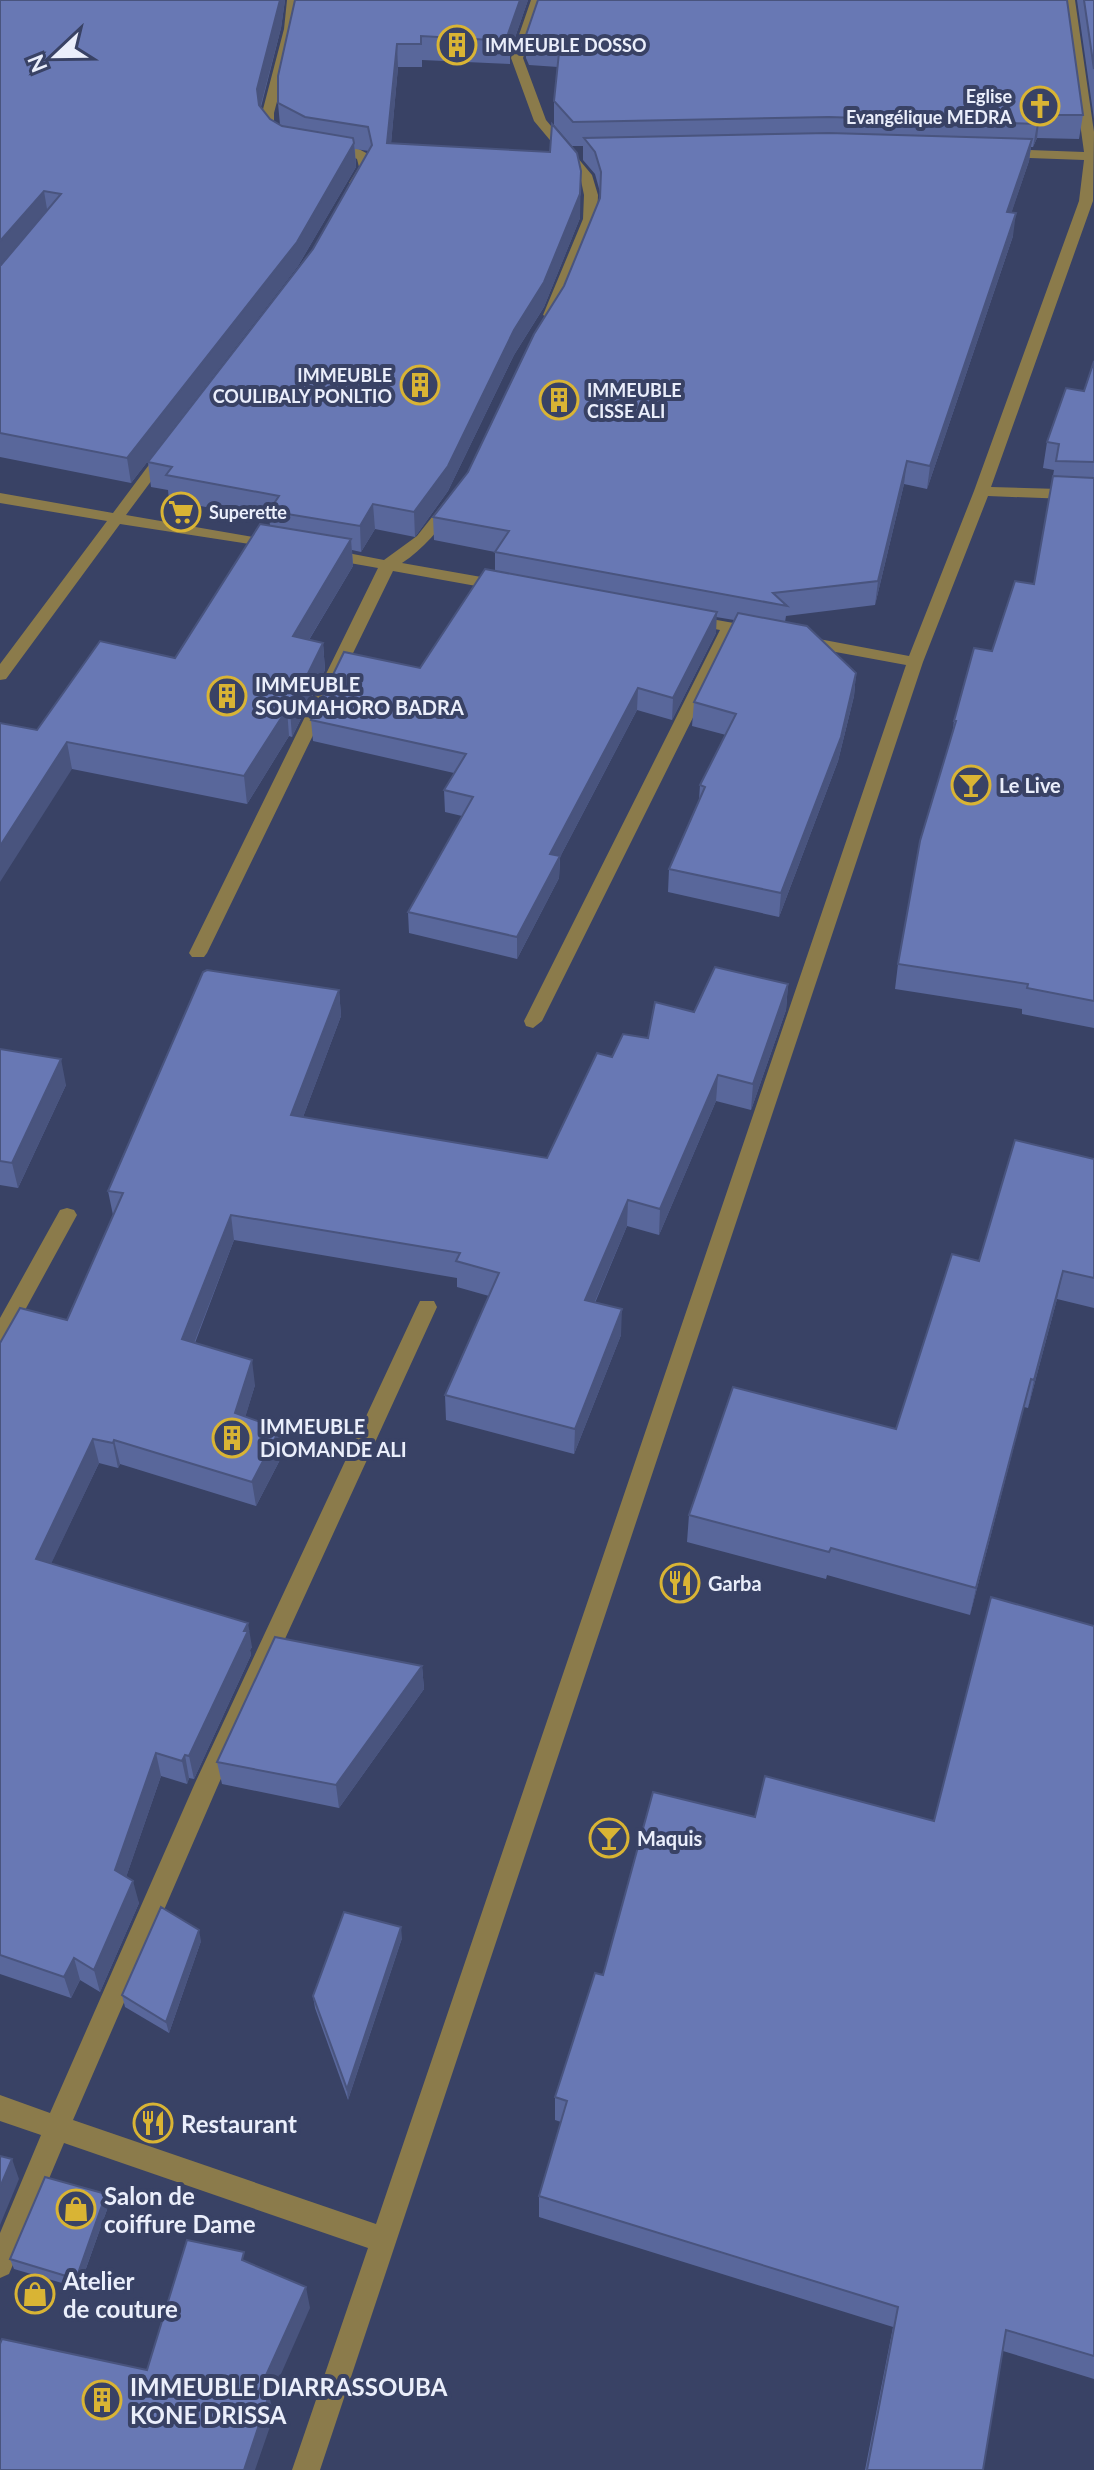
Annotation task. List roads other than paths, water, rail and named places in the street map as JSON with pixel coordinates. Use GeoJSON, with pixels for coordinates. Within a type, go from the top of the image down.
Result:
{"type":"FeatureCollection","features":[{"type":"Feature","properties":{"kind":"street"},"geometry":{"type":"LineString","coordinates":[[292,145],[274,138],[268,127],[268,113],[290,29],[293,0]]}},
{"type":"Feature","properties":{"kind":"street"},"geometry":{"type":"LineString","coordinates":[[537,0],[517,58],[540,121],[574,152],[586,175],[591,195],[590,219],[554,308],[539,332]]}},
{"type":"Feature","properties":{"kind":"street"},"geometry":{"type":"LineString","coordinates":[[306,2470],[915,662],[982,491],[1086,201],[1091,156],[1069,0]]}},
{"type":"Feature","properties":{"kind":"street"},"geometry":{"type":"LineString","coordinates":[[321,147],[350,150],[363,157],[365,167],[345,202]]}},
{"type":"Feature","properties":{"kind":"street"},"geometry":{"type":"LineString","coordinates":[[986,152],[1091,156]]}},
{"type":"Feature","properties":{"kind":"street"},"geometry":{"type":"LineString","coordinates":[[0,675],[172,445]]}},
{"type":"Feature","properties":{"kind":"street"},"geometry":{"type":"LineString","coordinates":[[982,491],[1094,495]]}},
{"type":"Feature","properties":{"kind":"street"},"geometry":{"type":"LineString","coordinates":[[198,953],[388,564],[407,555],[422,542],[458,494]]}},
{"type":"Feature","properties":{"kind":"street"},"geometry":{"type":"LineString","coordinates":[[0,498],[528,590]]}},
{"type":"Feature","properties":{"kind":"street"},"geometry":{"type":"LineString","coordinates":[[668,616],[915,662]]}},
{"type":"Feature","properties":{"kind":"street"},"geometry":{"type":"LineString","coordinates":[[533,1021],[730,627]]}},
{"type":"Feature","properties":{"kind":"street"},"geometry":{"type":"LineString","coordinates":[[0,1337],[67,1215]]}},
{"type":"Feature","properties":{"kind":"street"},"geometry":{"type":"LineString","coordinates":[[0,2265],[56,2128],[276,1627],[427,1307]]}},
{"type":"Feature","properties":{"kind":"street"},"geometry":{"type":"LineString","coordinates":[[0,2108],[382,2239]]}},
{"type":"Feature","properties":{"kind":"place","name":"IMMEUBLE DOSSO"},"geometry":{"type":"Point","coordinates":[457,45]}},
{"type":"Feature","properties":{"kind":"place","name":"Eglise Evangélique MEDRA"},"geometry":{"type":"Point","coordinates":[1040,106]}},
{"type":"Feature","properties":{"kind":"place","name":"IMMEUBLE COULIBALY PONLTIO"},"geometry":{"type":"Point","coordinates":[420,385]}},
{"type":"Feature","properties":{"kind":"place","name":"IMMEUBLE CISSE ALI"},"geometry":{"type":"Point","coordinates":[559,400]}},
{"type":"Feature","properties":{"kind":"place","name":"Superette"},"geometry":{"type":"Point","coordinates":[181,512]}},
{"type":"Feature","properties":{"kind":"place","name":"IMMEUBLE SOUMAHORO BADRA"},"geometry":{"type":"Point","coordinates":[227,696]}},
{"type":"Feature","properties":{"kind":"place","name":"Le Live"},"geometry":{"type":"Point","coordinates":[971,785]}},
{"type":"Feature","properties":{"kind":"place","name":"IMMEUBLE DIOMANDE ALI"},"geometry":{"type":"Point","coordinates":[232,1438]}},
{"type":"Feature","properties":{"kind":"place","name":"Garba"},"geometry":{"type":"Point","coordinates":[680,1583]}},
{"type":"Feature","properties":{"kind":"place","name":"Maquis"},"geometry":{"type":"Point","coordinates":[609,1838]}},
{"type":"Feature","properties":{"kind":"place","name":"Restaurant"},"geometry":{"type":"Point","coordinates":[153,2123]}},
{"type":"Feature","properties":{"kind":"place","name":"Salon de coiffure Dame"},"geometry":{"type":"Point","coordinates":[76,2209]}},
{"type":"Feature","properties":{"kind":"place","name":"Atelier de couture"},"geometry":{"type":"Point","coordinates":[35,2294]}},
{"type":"Feature","properties":{"kind":"place","name":"IMMEUBLE DIARRASSOUBA KONE DRISSA"},"geometry":{"type":"Point","coordinates":[102,2400]}}]}
